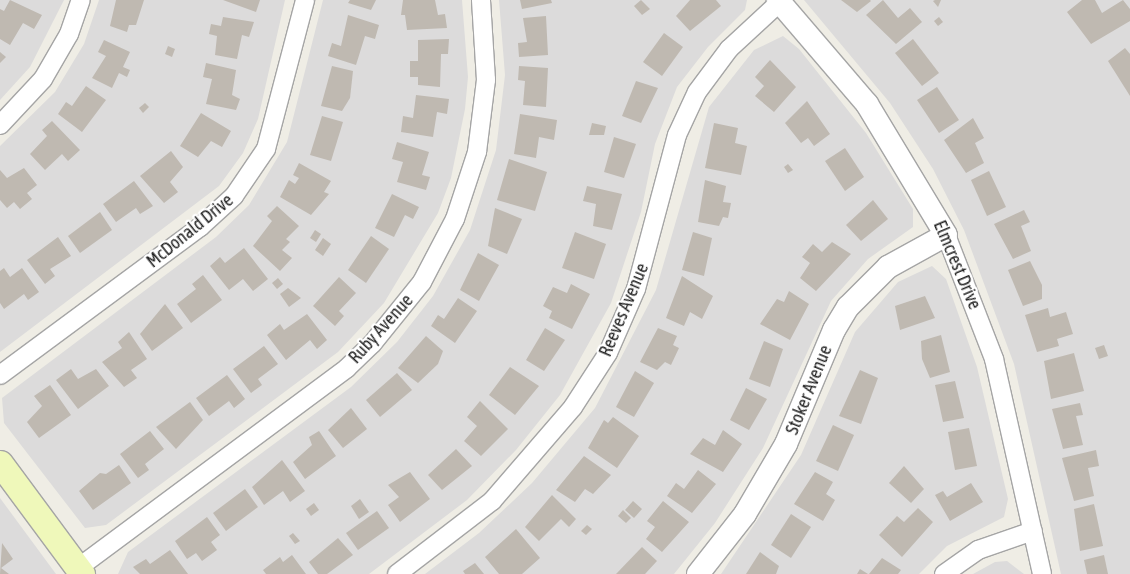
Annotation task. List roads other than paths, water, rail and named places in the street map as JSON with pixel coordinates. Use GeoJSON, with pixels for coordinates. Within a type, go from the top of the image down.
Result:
{"type":"FeatureCollection","features":[{"type":"Feature","properties":{"kind":"main road"},"geometry":{"type":"LineString","coordinates":[[0,463],[80,571]]}},
{"type":"Feature","properties":{"kind":"street"},"geometry":{"type":"LineString","coordinates":[[0,125],[43,79],[69,34],[81,0]]}},
{"type":"Feature","properties":{"kind":"street","name":"McDonald Drive"},"geometry":{"type":"LineString","coordinates":[[0,375],[200,227],[234,196],[268,142],[305,0]]}},
{"type":"Feature","properties":{"kind":"street","name":"Ruby Avenue"},"geometry":{"type":"LineString","coordinates":[[80,571],[347,368],[372,344],[422,282],[456,219],[476,152],[486,80],[481,0]]}},
{"type":"Feature","properties":{"kind":"street","name":"Elmcrest Drive"},"geometry":{"type":"LineString","coordinates":[[779,1],[868,104],[946,235],[994,359],[1042,574]]}},
{"type":"Feature","properties":{"kind":"street","name":"Reeves Avenue"},"geometry":{"type":"LineString","coordinates":[[397,574],[492,501],[577,401],[608,353],[636,289],[676,135],[697,92],[728,50],[779,1]]}},
{"type":"Feature","properties":{"kind":"street","name":"Stoker Avenue"},"geometry":{"type":"LineString","coordinates":[[698,574],[745,514],[786,444],[834,330],[848,307],[888,267],[946,235]]}},
{"type":"Feature","properties":{"kind":"street"},"geometry":{"type":"LineString","coordinates":[[944,574],[986,546],[1033,531]]}}]}
